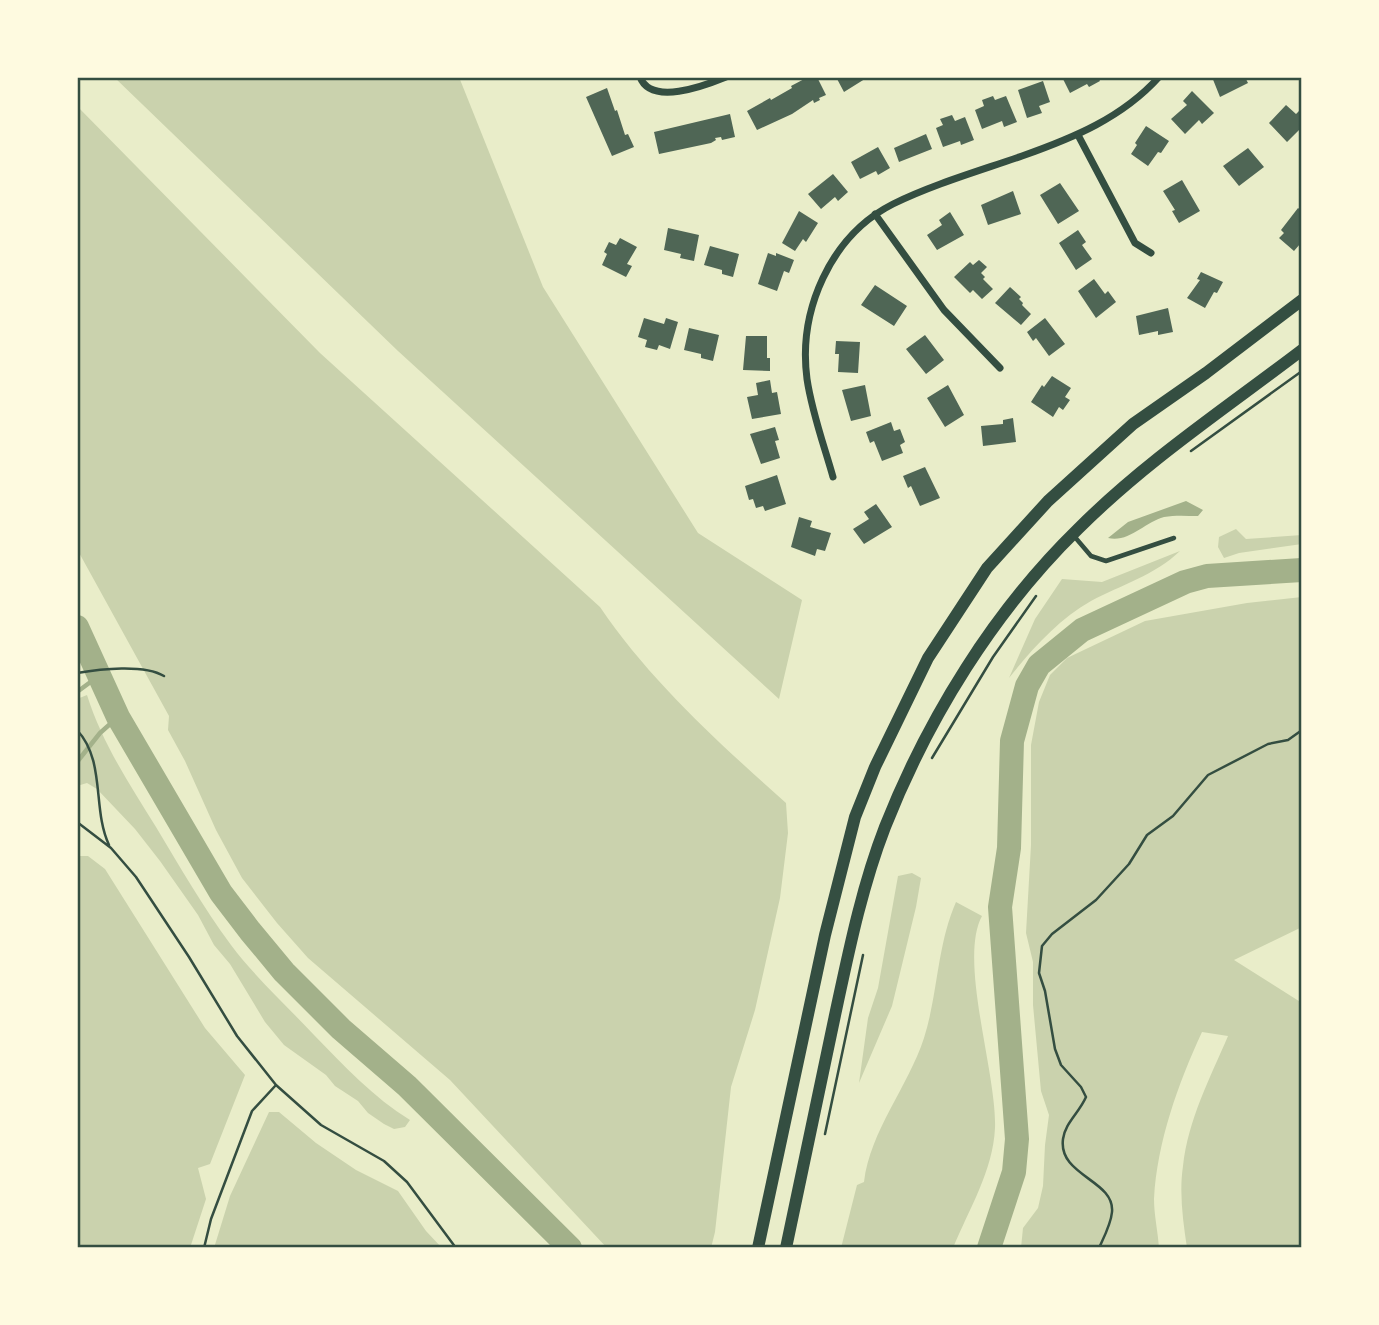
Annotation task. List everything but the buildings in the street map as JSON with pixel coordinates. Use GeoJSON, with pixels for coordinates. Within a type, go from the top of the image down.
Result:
{"type":"FeatureCollection","features":[{"type":"Feature","properties":{"kind":"main road"},"geometry":{"type":"LineString","coordinates":[[758,1248],[825,935],[849,839],[875,767],[928,658],[987,568],[1048,501],[1133,424],[1302,300]]}},
{"type":"Feature","properties":{"kind":"main road"},"geometry":{"type":"LineString","coordinates":[[786,1248],[850,941],[884,829],[906,777],[934,723],[1018,596],[1072,534],[1146,468],[1302,350]]}},
{"type":"Feature","properties":{"kind":"street"},"geometry":{"type":"LineString","coordinates":[[640,77],[646,88],[660,93],[691,89],[726,77]]}},
{"type":"Feature","properties":{"kind":"street"},"geometry":{"type":"LineString","coordinates":[[833,477],[812,405],[807,377],[806,337],[819,289],[831,260],[845,241],[876,214],[930,188],[1078,135],[1124,108],[1159,77]]}},
{"type":"Feature","properties":{"kind":"street"},"geometry":{"type":"LineString","coordinates":[[1078,135],[1135,243],[1151,253]]}},
{"type":"Feature","properties":{"kind":"street"},"geometry":{"type":"LineString","coordinates":[[876,214],[944,310],[1000,368]]}},
{"type":"Feature","properties":{"kind":"lane"},"geometry":{"type":"LineString","coordinates":[[1072,534],[1091,556],[1106,561],[1174,538]]}},
{"type":"Feature","properties":{"kind":"path"},"geometry":{"type":"LineString","coordinates":[[1189,452],[1302,372]]}},
{"type":"Feature","properties":{"kind":"path"},"geometry":{"type":"LineString","coordinates":[[929,764],[993,657],[1040,590]]}},
{"type":"Feature","properties":{"kind":"path"},"geometry":{"type":"LineString","coordinates":[[77,673],[154,670],[164,676]]}},
{"type":"Feature","properties":{"kind":"path"},"geometry":{"type":"LineString","coordinates":[[77,730],[91,754],[96,770],[99,812],[111,848]]}},
{"type":"Feature","properties":{"kind":"path"},"geometry":{"type":"LineString","coordinates":[[1099,1248],[1113,1210],[1110,1200],[1097,1185],[1069,1163],[1063,1153],[1063,1138],[1068,1123],[1075,1118],[1086,1097],[1082,1087],[1061,1065],[1055,1049],[1045,991],[1039,974],[1042,946],[1052,934],[1096,900],[1129,864],[1147,835],[1173,816],[1208,775],[1268,744],[1288,740],[1302,730]]}},
{"type":"Feature","properties":{"kind":"path"},"geometry":{"type":"LineString","coordinates":[[77,822],[79,827],[111,848],[136,877],[243,1045],[276,1085],[321,1125],[384,1161],[407,1182],[456,1248]]}},
{"type":"Feature","properties":{"kind":"path"},"geometry":{"type":"LineString","coordinates":[[823,1142],[866,943]]}},
{"type":"Feature","properties":{"kind":"path"},"geometry":{"type":"LineString","coordinates":[[204,1248],[211,1219],[252,1111],[276,1085]]}},
{"type":"Feature","properties":{"kind":"shaded area"},"geometry":{"type":"Polygon","coordinates":[[[114,77],[459,77],[543,287],[698,533],[802,600],[779,699],[398,351],[114,77]]]}},
{"type":"Feature","properties":{"kind":"shaded area"},"geometry":{"type":"Polygon","coordinates":[[[77,106],[320,353],[600,607],[641,661],[664,686],[711,734],[786,803],[788,833],[780,898],[755,1010],[731,1087],[711,1248],[607,1248],[450,1080],[308,958],[242,878],[168,730],[169,716],[77,549],[77,106]]]}},
{"type":"Feature","properties":{"kind":"shaded area"},"geometry":{"type":"Polygon","coordinates":[[[1186,501],[1203,510],[1198,516],[1164,517],[1123,538],[1108,538],[1128,522],[1186,501]]]}},
{"type":"Feature","properties":{"kind":"shaded area"},"geometry":{"type":"Polygon","coordinates":[[[1236,529],[1246,539],[1302,535],[1302,544],[1239,553],[1224,558],[1218,547],[1219,537],[1236,529]]]}},
{"type":"Feature","properties":{"kind":"shaded area"},"geometry":{"type":"Polygon","coordinates":[[[1180,551],[1149,573],[1079,608],[1037,646],[1009,678],[1035,619],[1062,579],[1102,582],[1180,551]]]}},
{"type":"Feature","properties":{"kind":"shaded area"},"geometry":{"type":"Polygon","coordinates":[[[1302,597],[1302,927],[1234,960],[1302,1003],[1302,1248],[1187,1248],[1181,1197],[1186,1149],[1201,1100],[1228,1036],[1202,1032],[1177,1093],[1159,1156],[1154,1199],[1159,1248],[1021,1248],[1023,1228],[1038,1208],[1043,1186],[1049,1115],[1041,1091],[1033,1005],[1033,962],[1026,933],[1031,845],[1031,745],[1039,702],[1050,675],[1067,658],[1145,621],[1247,603],[1302,597]]]}},
{"type":"Feature","properties":{"kind":"shaded area"},"geometry":{"type":"Polygon","coordinates":[[[87,695],[100,730],[117,763],[192,887],[231,945],[260,980],[348,1069],[384,1102],[410,1120],[405,1127],[394,1129],[384,1124],[368,1113],[358,1101],[335,1086],[326,1075],[284,1045],[265,1022],[230,964],[214,945],[198,915],[135,829],[97,789],[87,783],[77,786],[77,699],[87,695]]]}},
{"type":"Feature","properties":{"kind":"shaded area"},"geometry":{"type":"Polygon","coordinates":[[[77,856],[88,856],[105,869],[205,1028],[245,1075],[210,1164],[198,1168],[206,1199],[190,1248],[77,1248],[77,856]]]}},
{"type":"Feature","properties":{"kind":"shaded area"},"geometry":{"type":"Polygon","coordinates":[[[912,873],[921,878],[892,1006],[859,1083],[868,1018],[878,988],[898,876],[912,873]]]}},
{"type":"Feature","properties":{"kind":"shaded area"},"geometry":{"type":"Polygon","coordinates":[[[956,902],[982,916],[976,935],[974,960],[995,1128],[985,1175],[953,1248],[841,1248],[857,1185],[864,1182],[881,1127],[909,1074],[924,1038],[945,935],[956,902]]]}},
{"type":"Feature","properties":{"kind":"shaded area"},"geometry":{"type":"Polygon","coordinates":[[[269,1112],[279,1112],[316,1143],[356,1170],[398,1191],[426,1231],[442,1248],[214,1248],[230,1196],[269,1112]]]}},
{"type":"Feature","properties":{"kind":"waterway"},"geometry":{"type":"LineString","coordinates":[[989,1248],[1014,1172],[1017,1139],[1000,907],[1009,848],[1012,741],[1027,686],[1039,665],[1082,630],[1185,582],[1207,576],[1302,570]]}},
{"type":"Feature","properties":{"kind":"waterway"},"geometry":{"type":"LineString","coordinates":[[77,627],[118,717],[221,893],[250,931],[284,972],[341,1029],[407,1086],[570,1248]]}},
{"type":"Feature","properties":{"kind":"waterway"},"geometry":{"type":"LineString","coordinates":[[77,692],[100,675]]}},
{"type":"Feature","properties":{"kind":"waterway"},"geometry":{"type":"LineString","coordinates":[[77,762],[100,733],[118,717]]}}]}
